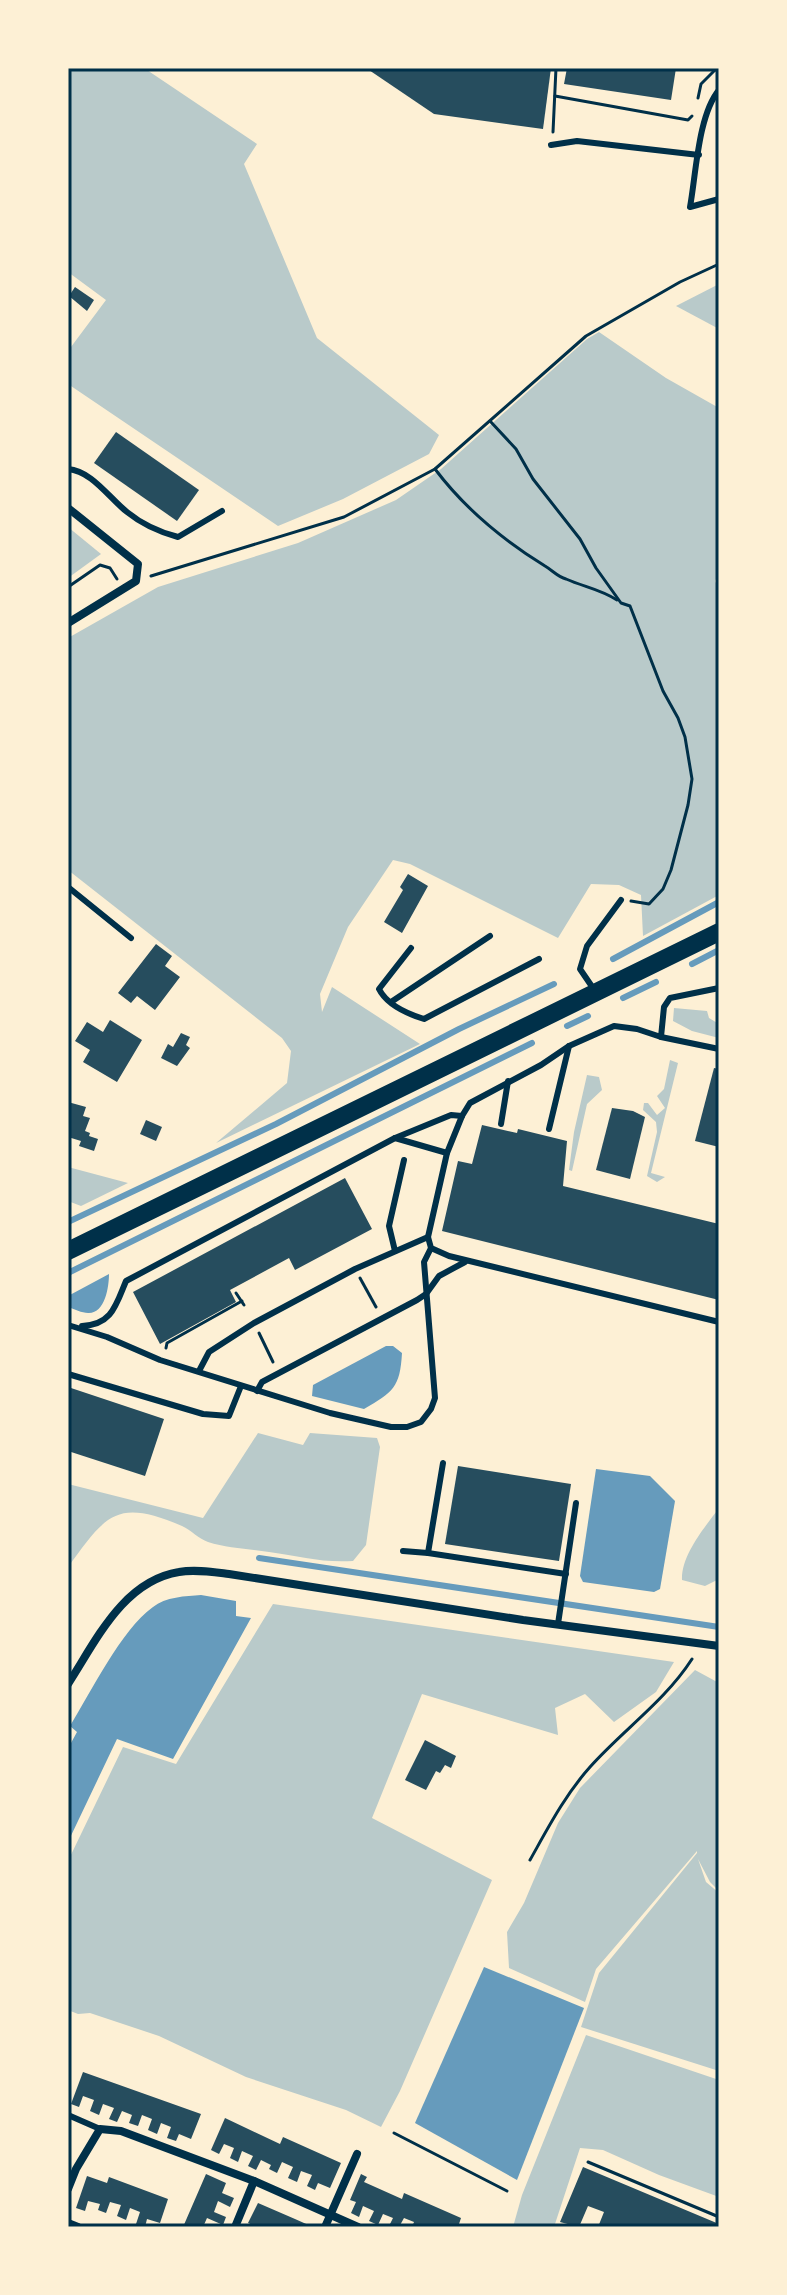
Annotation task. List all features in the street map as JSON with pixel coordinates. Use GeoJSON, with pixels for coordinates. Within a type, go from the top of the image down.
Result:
{"type":"FeatureCollection","features":[{"type":"Feature","properties":{"kind":"main road"},"geometry":{"type":"LineString","coordinates":[[69,1251],[719,932]]}},
{"type":"Feature","properties":{"kind":"street"},"geometry":{"type":"LineString","coordinates":[[68,508],[138,564],[136,581],[68,623]]}},
{"type":"Feature","properties":{"kind":"street"},"geometry":{"type":"LineString","coordinates":[[68,1684],[128,1598],[146,1583],[183,1571],[229,1574],[719,1646]]}},
{"type":"Feature","properties":{"kind":"street"},"geometry":{"type":"LineString","coordinates":[[68,2189],[100,2129],[121,2131],[200,2158],[358,2227]]}},
{"type":"Feature","properties":{"kind":"street"},"geometry":{"type":"LineString","coordinates":[[325,2227],[357,2154]]}},
{"type":"Feature","properties":{"kind":"street"},"geometry":{"type":"LineString","coordinates":[[235,2227],[254,2181]]}},
{"type":"Feature","properties":{"kind":"street"},"geometry":{"type":"LineString","coordinates":[[68,2223],[78,2227]]}},
{"type":"Feature","properties":{"kind":"lane"},"geometry":{"type":"LineString","coordinates":[[719,90],[712,98],[707,113],[690,207],[719,199]]}},
{"type":"Feature","properties":{"kind":"lane"},"geometry":{"type":"LineString","coordinates":[[551,145],[577,141],[699,155]]}},
{"type":"Feature","properties":{"kind":"lane"},"geometry":{"type":"LineString","coordinates":[[68,469],[80,470],[128,513],[157,532],[178,537],[222,511]]}},
{"type":"Feature","properties":{"kind":"lane"},"geometry":{"type":"LineString","coordinates":[[68,887],[131,938]]}},
{"type":"Feature","properties":{"kind":"lane"},"geometry":{"type":"LineString","coordinates":[[595,991],[580,969],[587,946],[621,900]]}},
{"type":"Feature","properties":{"kind":"lane"},"geometry":{"type":"LineString","coordinates":[[391,1002],[490,936]]}},
{"type":"Feature","properties":{"kind":"lane"},"geometry":{"type":"LineString","coordinates":[[411,948],[379,989],[391,1002],[409,1014],[424,1019],[539,959]]}},
{"type":"Feature","properties":{"kind":"lane"},"geometry":{"type":"LineString","coordinates":[[661,1037],[664,1007],[670,998],[719,988]]}},
{"type":"Feature","properties":{"kind":"lane"},"geometry":{"type":"LineString","coordinates":[[71,1326],[107,1337],[160,1360],[330,1413],[391,1427],[407,1427],[421,1422],[435,1398],[424,1262],[431,1248],[428,1237],[447,1153],[470,1103],[541,1065],[569,1046],[614,1026],[719,1049]]}},
{"type":"Feature","properties":{"kind":"lane"},"geometry":{"type":"LineString","coordinates":[[549,1129],[569,1046]]}},
{"type":"Feature","properties":{"kind":"lane"},"geometry":{"type":"LineString","coordinates":[[501,1124],[508,1081]]}},
{"type":"Feature","properties":{"kind":"lane"},"geometry":{"type":"LineString","coordinates":[[71,1326],[97,1325],[113,1312],[126,1281],[395,1138],[451,1115],[462,1116]]}},
{"type":"Feature","properties":{"kind":"lane"},"geometry":{"type":"LineString","coordinates":[[395,1138],[447,1153]]}},
{"type":"Feature","properties":{"kind":"lane"},"geometry":{"type":"LineString","coordinates":[[395,1251],[389,1226],[404,1160]]}},
{"type":"Feature","properties":{"kind":"lane"},"geometry":{"type":"LineString","coordinates":[[199,1371],[209,1352],[254,1323],[428,1237]]}},
{"type":"Feature","properties":{"kind":"lane"},"geometry":{"type":"LineString","coordinates":[[431,1248],[467,1261],[719,1322]]}},
{"type":"Feature","properties":{"kind":"lane"},"geometry":{"type":"LineString","coordinates":[[257,1391],[262,1382],[426,1294],[439,1276],[467,1261]]}},
{"type":"Feature","properties":{"kind":"lane"},"geometry":{"type":"LineString","coordinates":[[68,1374],[203,1414],[229,1416],[241,1386]]}},
{"type":"Feature","properties":{"kind":"lane"},"geometry":{"type":"LineString","coordinates":[[428,1553],[443,1463]]}},
{"type":"Feature","properties":{"kind":"lane"},"geometry":{"type":"LineString","coordinates":[[558,1624],[576,1503]]}},
{"type":"Feature","properties":{"kind":"lane"},"geometry":{"type":"LineString","coordinates":[[403,1551],[566,1574]]}},
{"type":"Feature","properties":{"kind":"lane"},"geometry":{"type":"LineString","coordinates":[[68,2115],[100,2129]]}},
{"type":"Feature","properties":{"kind":"path"},"geometry":{"type":"LineString","coordinates":[[551,145],[556,68]]}},
{"type":"Feature","properties":{"kind":"path"},"geometry":{"type":"LineString","coordinates":[[555,96],[688,120],[696,107],[701,84],[717,68]]}},
{"type":"Feature","properties":{"kind":"path"},"geometry":{"type":"LineString","coordinates":[[136,581],[344,517],[435,469],[586,336],[680,282],[719,264]]}},
{"type":"Feature","properties":{"kind":"path"},"geometry":{"type":"LineString","coordinates":[[490,421],[516,449],[533,479],[580,539],[621,603]]}},
{"type":"Feature","properties":{"kind":"path"},"geometry":{"type":"LineString","coordinates":[[435,469],[455,496],[471,506],[487,525],[518,550],[565,579],[595,588],[630,606],[635,616],[663,691],[685,737],[692,779],[671,870],[663,889],[649,904],[621,900]]}},
{"type":"Feature","properties":{"kind":"path"},"geometry":{"type":"LineString","coordinates":[[68,587],[100,565],[110,568],[117,579]]}},
{"type":"Feature","properties":{"kind":"path"},"geometry":{"type":"LineString","coordinates":[[360,1278],[378,1310]]}},
{"type":"Feature","properties":{"kind":"path"},"geometry":{"type":"LineString","coordinates":[[164,1351],[167,1343],[243,1303],[236,1293]]}},
{"type":"Feature","properties":{"kind":"path"},"geometry":{"type":"LineString","coordinates":[[259,1333],[274,1364]]}},
{"type":"Feature","properties":{"kind":"path"},"geometry":{"type":"LineString","coordinates":[[530,1860],[565,1798],[589,1768],[681,1675],[692,1659]]}},
{"type":"Feature","properties":{"kind":"path"},"geometry":{"type":"LineString","coordinates":[[394,2133],[507,2191]]}},
{"type":"Feature","properties":{"kind":"path"},"geometry":{"type":"LineString","coordinates":[[588,2162],[719,2217]]}},
{"type":"Feature","properties":{"kind":"shaded area"},"geometry":{"type":"Polygon","coordinates":[[[71,68],[144,68],[257,144],[244,164],[317,338],[439,435],[429,454],[343,499],[278,526],[68,384],[68,351],[106,300],[68,272],[68,73],[71,68]]]}},
{"type":"Feature","properties":{"kind":"shaded area"},"geometry":{"type":"Polygon","coordinates":[[[719,284],[719,329],[676,306],[719,284]]]}},
{"type":"Feature","properties":{"kind":"shaded area"},"geometry":{"type":"Polygon","coordinates":[[[599,332],[666,378],[719,408],[719,573],[715,581],[719,590],[719,895],[643,936],[641,895],[619,885],[591,884],[558,938],[410,864],[393,860],[348,927],[320,994],[322,1012],[332,987],[420,1044],[216,1143],[287,1083],[291,1051],[282,1038],[68,870],[68,638],[158,587],[298,543],[396,500],[441,469],[587,339],[599,332]]]}},
{"type":"Feature","properties":{"kind":"shaded area"},"geometry":{"type":"Polygon","coordinates":[[[68,527],[101,554],[68,578],[68,527]]]}},
{"type":"Feature","properties":{"kind":"shaded area"},"geometry":{"type":"Polygon","coordinates":[[[674,1008],[707,1011],[709,1018],[719,1024],[719,1038],[692,1031],[673,1021],[674,1008]]]}},
{"type":"Feature","properties":{"kind":"shaded area"},"geometry":{"type":"Polygon","coordinates":[[[670,1060],[678,1063],[651,1173],[665,1177],[657,1182],[647,1176],[657,1132],[656,1122],[643,1110],[644,1103],[648,1103],[657,1115],[665,1108],[657,1096],[664,1089],[670,1060]]]}},
{"type":"Feature","properties":{"kind":"shaded area"},"geometry":{"type":"Polygon","coordinates":[[[587,1075],[599,1077],[602,1090],[587,1104],[572,1171],[569,1170],[574,1132],[587,1075]]]}},
{"type":"Feature","properties":{"kind":"shaded area"},"geometry":{"type":"Polygon","coordinates":[[[68,1167],[128,1183],[81,1206],[68,1201],[68,1167]]]}},
{"type":"Feature","properties":{"kind":"shaded area"},"geometry":{"type":"Polygon","coordinates":[[[258,1433],[303,1445],[310,1433],[377,1438],[380,1447],[366,1545],[353,1561],[321,1560],[223,1546],[205,1541],[182,1526],[160,1518],[127,1513],[114,1516],[103,1524],[68,1567],[68,1484],[203,1518],[258,1433]]]}},
{"type":"Feature","properties":{"kind":"shaded area"},"geometry":{"type":"Polygon","coordinates":[[[719,1508],[719,1579],[705,1586],[682,1580],[690,1551],[719,1508]]]}},
{"type":"Feature","properties":{"kind":"shaded area"},"geometry":{"type":"Polygon","coordinates":[[[273,1604],[674,1662],[656,1692],[614,1722],[585,1694],[555,1708],[558,1735],[422,1694],[372,1818],[492,1880],[400,2091],[381,2127],[346,2110],[246,2077],[159,2036],[90,2013],[78,2014],[68,2010],[68,1861],[123,1747],[176,1764],[273,1604]]]}},
{"type":"Feature","properties":{"kind":"shaded area"},"geometry":{"type":"Polygon","coordinates":[[[695,1670],[719,1683],[719,1891],[710,1882],[698,1859],[706,1882],[719,1893],[719,2071],[581,2027],[599,1973],[697,1851],[596,1969],[585,2002],[509,1968],[507,1932],[524,1903],[558,1823],[580,1788],[695,1670]]]}},
{"type":"Feature","properties":{"kind":"shaded area"},"geometry":{"type":"Polygon","coordinates":[[[586,2035],[719,2080],[719,2197],[603,2150],[580,2148],[554,2227],[513,2227],[522,2195],[586,2035]]]}},
{"type":"Feature","properties":{"kind":"water"},"geometry":{"type":"Polygon","coordinates":[[[109,1274],[107,1292],[98,1309],[88,1313],[68,1307],[68,1296],[109,1274]]]}},
{"type":"Feature","properties":{"kind":"water"},"geometry":{"type":"Polygon","coordinates":[[[386,1346],[393,1346],[402,1353],[397,1382],[382,1398],[364,1409],[312,1396],[313,1385],[386,1346]]]}},
{"type":"Feature","properties":{"kind":"water"},"geometry":{"type":"Polygon","coordinates":[[[596,1469],[650,1476],[675,1501],[660,1589],[654,1592],[583,1582],[580,1576],[596,1469]]]}},
{"type":"Feature","properties":{"kind":"water"},"geometry":{"type":"Polygon","coordinates":[[[201,1595],[236,1601],[236,1616],[251,1618],[173,1759],[117,1739],[68,1842],[68,1742],[71,1743],[77,1732],[70,1726],[118,1646],[141,1617],[163,1601],[201,1595]]]}},
{"type":"Feature","properties":{"kind":"water"},"geometry":{"type":"Polygon","coordinates":[[[484,1967],[584,2008],[517,2180],[415,2123],[484,1967]]]}},
{"type":"Feature","properties":{"kind":"building"},"geometry":{"type":"Polygon","coordinates":[[[366,68],[551,68],[543,129],[434,114],[366,68]]]}},
{"type":"Feature","properties":{"kind":"building"},"geometry":{"type":"Polygon","coordinates":[[[567,68],[676,68],[671,100],[564,84],[567,68]]]}},
{"type":"Feature","properties":{"kind":"building"},"geometry":{"type":"Polygon","coordinates":[[[75,287],[94,300],[87,311],[69,296],[75,287]]]}},
{"type":"Feature","properties":{"kind":"building"},"geometry":{"type":"Polygon","coordinates":[[[116,432],[199,490],[177,521],[94,463],[116,432]]]}},
{"type":"Feature","properties":{"kind":"building"},"geometry":{"type":"Polygon","coordinates":[[[408,874],[428,886],[402,933],[384,922],[403,890],[400,887],[408,874]]]}},
{"type":"Feature","properties":{"kind":"building"},"geometry":{"type":"Polygon","coordinates":[[[156,944],[172,956],[165,966],[180,977],[155,1010],[137,996],[131,1003],[118,993],[156,944]]]}},
{"type":"Feature","properties":{"kind":"building"},"geometry":{"type":"Polygon","coordinates":[[[110,1020],[142,1040],[117,1082],[83,1062],[90,1050],[75,1041],[87,1022],[103,1032],[110,1020]]]}},
{"type":"Feature","properties":{"kind":"building"},"geometry":{"type":"Polygon","coordinates":[[[181,1033],[190,1037],[186,1045],[190,1048],[177,1066],[161,1058],[168,1044],[173,1047],[181,1033]]]}},
{"type":"Feature","properties":{"kind":"building"},"geometry":{"type":"Polygon","coordinates":[[[714,1068],[719,1069],[719,1147],[695,1141],[714,1068]]]}},
{"type":"Feature","properties":{"kind":"building"},"geometry":{"type":"Polygon","coordinates":[[[68,1102],[86,1107],[83,1116],[90,1118],[85,1131],[98,1139],[94,1151],[79,1146],[81,1141],[68,1137],[68,1102]]]}},
{"type":"Feature","properties":{"kind":"building"},"geometry":{"type":"Polygon","coordinates":[[[612,1108],[633,1111],[645,1117],[630,1179],[596,1170],[612,1108]]]}},
{"type":"Feature","properties":{"kind":"building"},"geometry":{"type":"Polygon","coordinates":[[[146,1120],[162,1127],[156,1141],[140,1134],[146,1120]]]}},
{"type":"Feature","properties":{"kind":"building"},"geometry":{"type":"Polygon","coordinates":[[[482,1125],[517,1133],[518,1129],[567,1141],[563,1186],[719,1224],[719,1300],[442,1231],[458,1161],[472,1164],[482,1125]]]}},
{"type":"Feature","properties":{"kind":"building"},"geometry":{"type":"Polygon","coordinates":[[[345,1178],[372,1229],[295,1270],[289,1258],[230,1290],[236,1302],[160,1344],[133,1292],[345,1178]]]}},
{"type":"Feature","properties":{"kind":"building"},"geometry":{"type":"Polygon","coordinates":[[[68,1387],[164,1419],[145,1476],[68,1451],[68,1387]]]}},
{"type":"Feature","properties":{"kind":"building"},"geometry":{"type":"Polygon","coordinates":[[[458,1466],[571,1484],[559,1561],[445,1544],[458,1466]]]}},
{"type":"Feature","properties":{"kind":"building"},"geometry":{"type":"Polygon","coordinates":[[[425,1740],[456,1756],[451,1768],[445,1765],[440,1773],[436,1771],[426,1790],[405,1780],[425,1740]]]}},
{"type":"Feature","properties":{"kind":"building"},"geometry":{"type":"Polygon","coordinates":[[[83,2072],[201,2114],[191,2139],[179,2134],[176,2141],[167,2138],[171,2127],[161,2123],[157,2134],[148,2130],[152,2119],[142,2115],[138,2126],[129,2123],[132,2115],[122,2111],[117,2122],[109,2119],[114,2108],[103,2104],[99,2115],[90,2111],[94,2100],[83,2096],[79,2107],[71,2104],[83,2072]]]}},
{"type":"Feature","properties":{"kind":"building"},"geometry":{"type":"Polygon","coordinates":[[[225,2118],[280,2144],[283,2137],[341,2163],[330,2188],[318,2183],[315,2190],[307,2186],[312,2175],[301,2171],[297,2182],[288,2178],[293,2167],[282,2162],[277,2173],[269,2169],[271,2165],[261,2160],[256,2170],[248,2166],[253,2156],[242,2151],[238,2162],[230,2158],[234,2148],[224,2144],[219,2154],[211,2150],[225,2118]]]}},
{"type":"Feature","properties":{"kind":"building"},"geometry":{"type":"Polygon","coordinates":[[[583,2167],[719,2224],[719,2227],[598,2227],[604,2212],[588,2206],[579,2227],[560,2222],[583,2167]]]}},
{"type":"Feature","properties":{"kind":"building"},"geometry":{"type":"Polygon","coordinates":[[[206,2174],[226,2183],[222,2193],[234,2198],[230,2207],[218,2201],[214,2212],[226,2217],[223,2225],[207,2218],[203,2227],[183,2227],[206,2174]]]}},
{"type":"Feature","properties":{"kind":"building"},"geometry":{"type":"Polygon","coordinates":[[[361,2174],[367,2177],[364,2182],[402,2199],[404,2193],[461,2218],[459,2224],[466,2227],[412,2227],[414,2222],[404,2218],[396,2227],[390,2224],[393,2218],[383,2214],[378,2225],[369,2221],[374,2211],[363,2206],[359,2217],[351,2213],[356,2202],[350,2200],[361,2174]]]}},
{"type":"Feature","properties":{"kind":"building"},"geometry":{"type":"Polygon","coordinates":[[[87,2176],[107,2183],[109,2177],[168,2199],[160,2223],[147,2219],[145,2227],[136,2224],[140,2212],[130,2208],[126,2220],[117,2216],[121,2205],[110,2202],[106,2213],[98,2210],[100,2204],[88,2201],[85,2211],[76,2208],[87,2176]]]}},
{"type":"Feature","properties":{"kind":"building"},"geometry":{"type":"Polygon","coordinates":[[[258,2203],[313,2227],[257,2227],[248,2223],[258,2203]]]}},
{"type":"Feature","properties":{"kind":"waterway"},"geometry":{"type":"LineString","coordinates":[[613,959],[719,902]]}},
{"type":"Feature","properties":{"kind":"waterway"},"geometry":{"type":"LineString","coordinates":[[692,964],[719,950]]}},
{"type":"Feature","properties":{"kind":"waterway"},"geometry":{"type":"LineString","coordinates":[[623,998],[656,982]]}},
{"type":"Feature","properties":{"kind":"waterway"},"geometry":{"type":"LineString","coordinates":[[68,1222],[276,1124],[459,1029],[554,984]]}},
{"type":"Feature","properties":{"kind":"waterway"},"geometry":{"type":"LineString","coordinates":[[567,1026],[588,1016]]}},
{"type":"Feature","properties":{"kind":"waterway"},"geometry":{"type":"LineString","coordinates":[[68,1273],[532,1043]]}},
{"type":"Feature","properties":{"kind":"waterway"},"geometry":{"type":"LineString","coordinates":[[259,1558],[719,1627]]}}]}
